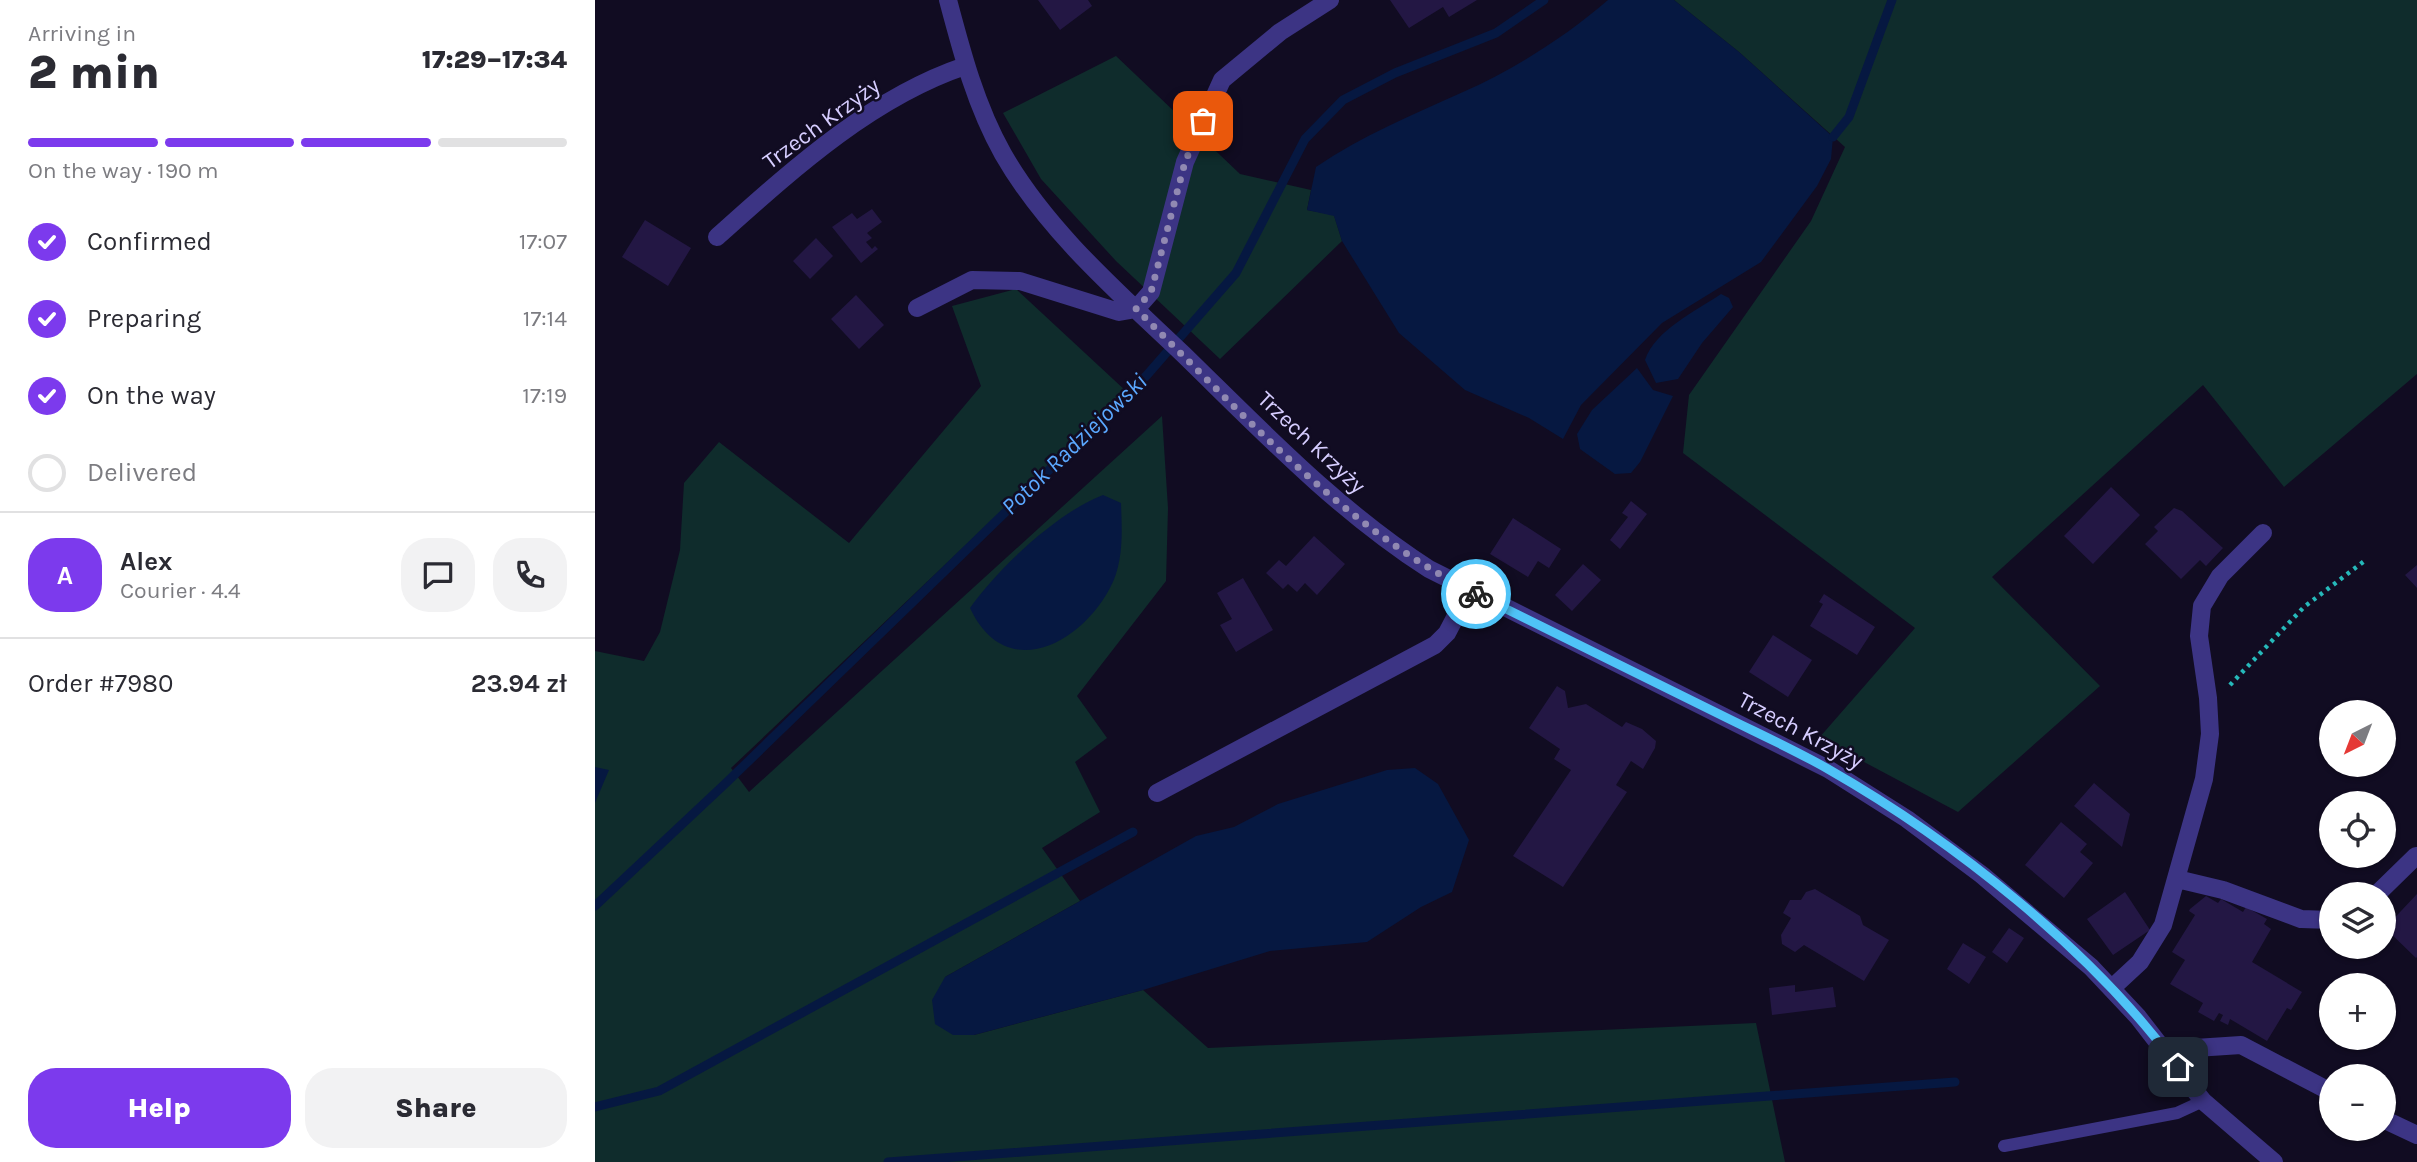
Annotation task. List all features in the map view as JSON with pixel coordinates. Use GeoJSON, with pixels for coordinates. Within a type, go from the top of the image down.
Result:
{"type":"FeatureCollection","features":[{"type":"Feature","properties":{"kind":"street","name":"Trzech Krzyży"},"geometry":{"type":"LineString","coordinates":[[949,0],[965,66],[988,126],[1024,187],[1075,247],[1136,309],[1317,484],[1390,544],[1469,590],[1828,769],[1907,819],[2057,936],[2112,988],[2165,1050],[2203,1101],[2274,1162]]}},
{"type":"Feature","properties":{"kind":"street"},"geometry":{"type":"LineString","coordinates":[[917,308],[972,280],[1020,281],[1119,312],[1136,309],[1151,292],[1185,162],[1222,80],[1280,32],[1330,0]]}},
{"type":"Feature","properties":{"kind":"street","name":"Trzech Krzyży"},"geometry":{"type":"LineString","coordinates":[[717,237],[821,148],[889,102],[938,75],[965,66]]}},
{"type":"Feature","properties":{"kind":"street"},"geometry":{"type":"LineString","coordinates":[[2112,988],[2140,962],[2156,940],[2177,878],[2208,759],[2208,698],[2199,636],[2202,606],[2220,576],[2263,533]]}},
{"type":"Feature","properties":{"kind":"street"},"geometry":{"type":"LineString","coordinates":[[1157,793],[1435,645],[1447,634],[1469,590]]}},
{"type":"Feature","properties":{"kind":"street"},"geometry":{"type":"LineString","coordinates":[[2389,882],[2416,856]]}},
{"type":"Feature","properties":{"kind":"street"},"geometry":{"type":"LineString","coordinates":[[2177,878],[2223,890],[2301,919],[2319,920]]}},
{"type":"Feature","properties":{"kind":"street"},"geometry":{"type":"LineString","coordinates":[[2165,1050],[2242,1045],[2319,1086]]}},
{"type":"Feature","properties":{"kind":"street"},"geometry":{"type":"LineString","coordinates":[[2396,1125],[2417,1135]]}},
{"type":"Feature","properties":{"kind":"lane"},"geometry":{"type":"LineString","coordinates":[[2004,1146],[2177,1113],[2203,1101]]}},
{"type":"Feature","properties":{"kind":"path"},"geometry":{"type":"LineString","coordinates":[[2208,698],[2232,683],[2304,607],[2367,559]]}},
{"type":"Feature","properties":{"kind":"green space"},"geometry":{"type":"Polygon","coordinates":[[[1674,0],[2417,0],[2417,374],[2284,487],[2203,385],[1992,577],[2100,686],[1958,812],[1819,738],[1915,628],[1683,453],[1689,395],[1811,221],[1845,147],[1739,52],[1674,0]]]}},
{"type":"Feature","properties":{"kind":"green space"},"geometry":{"type":"Polygon","coordinates":[[[1116,56],[1240,174],[1311,190],[1307,210],[1334,215],[1342,241],[1220,359],[1116,261],[1041,179],[1003,113],[1116,56]]]}},
{"type":"Feature","properties":{"kind":"green space"},"geometry":{"type":"Polygon","coordinates":[[[1016,289],[1127,392],[731,768],[749,792],[1162,416],[1168,508],[1166,581],[1077,696],[1107,738],[1075,762],[1100,812],[1042,848],[1080,901],[945,977],[974,1035],[1143,990],[1208,1048],[1756,1023],[1785,1162],[595,1162],[595,651],[644,661],[660,632],[680,550],[684,483],[719,442],[849,543],[981,386],[952,306],[1016,289]]]}},
{"type":"Feature","properties":{"kind":"water"},"geometry":{"type":"Polygon","coordinates":[[[1608,0],[1674,0],[1739,52],[1833,137],[1831,159],[1817,186],[1761,262],[1662,323],[1581,405],[1563,439],[1529,418],[1465,390],[1399,333],[1342,241],[1334,216],[1307,210],[1316,167],[1370,135],[1520,63],[1575,27],[1608,0]]]}},
{"type":"Feature","properties":{"kind":"water"},"geometry":{"type":"Polygon","coordinates":[[[1721,294],[1729,298],[1733,307],[1702,343],[1678,379],[1656,383],[1645,360],[1650,349],[1677,322],[1721,294]]]}},
{"type":"Feature","properties":{"kind":"water"},"geometry":{"type":"Polygon","coordinates":[[[1637,368],[1653,390],[1673,396],[1640,462],[1631,473],[1615,474],[1580,449],[1577,434],[1592,410],[1637,368]]]}},
{"type":"Feature","properties":{"kind":"water"},"geometry":{"type":"Polygon","coordinates":[[[1103,495],[1121,503],[1121,547],[1115,578],[1097,609],[1061,640],[1041,648],[1022,650],[1002,645],[985,631],[970,608],[996,576],[1030,543],[1067,514],[1103,495]]]}},
{"type":"Feature","properties":{"kind":"water"},"geometry":{"type":"Polygon","coordinates":[[[595,767],[609,770],[595,803],[595,767]]]}},
{"type":"Feature","properties":{"kind":"water"},"geometry":{"type":"Polygon","coordinates":[[[1415,768],[1438,784],[1469,840],[1452,892],[1421,907],[1367,942],[1270,951],[1143,990],[974,1035],[953,1035],[935,1024],[932,1000],[945,977],[1196,836],[1234,827],[1278,804],[1387,770],[1415,768]]]}},
{"type":"Feature","properties":{"kind":"building"},"geometry":{"type":"Polygon","coordinates":[[[1038,0],[1088,0],[1092,6],[1060,30],[1038,0]]]}},
{"type":"Feature","properties":{"kind":"building"},"geometry":{"type":"Polygon","coordinates":[[[1390,0],[1477,0],[1449,17],[1443,7],[1409,28],[1390,0]]]}},
{"type":"Feature","properties":{"kind":"building"},"geometry":{"type":"Polygon","coordinates":[[[872,209],[882,222],[867,233],[872,238],[866,242],[872,249],[875,246],[878,249],[861,263],[832,227],[852,213],[857,219],[872,209]]]}},
{"type":"Feature","properties":{"kind":"building"},"geometry":{"type":"Polygon","coordinates":[[[645,220],[691,248],[668,286],[622,257],[645,220]]]}},
{"type":"Feature","properties":{"kind":"building"},"geometry":{"type":"Polygon","coordinates":[[[816,238],[833,256],[810,279],[793,261],[816,238]]]}},
{"type":"Feature","properties":{"kind":"building"},"geometry":{"type":"Polygon","coordinates":[[[856,295],[884,325],[859,349],[831,319],[856,295]]]}},
{"type":"Feature","properties":{"kind":"building"},"geometry":{"type":"Polygon","coordinates":[[[2111,487],[2140,515],[2093,564],[2064,536],[2111,487]]]}},
{"type":"Feature","properties":{"kind":"building"},"geometry":{"type":"Polygon","coordinates":[[[1631,501],[1647,514],[1620,549],[1610,540],[1628,517],[1622,513],[1631,501]]]}},
{"type":"Feature","properties":{"kind":"building"},"geometry":{"type":"Polygon","coordinates":[[[2174,508],[2182,511],[2223,548],[2206,566],[2200,560],[2181,579],[2145,544],[2158,531],[2154,527],[2174,508]]]}},
{"type":"Feature","properties":{"kind":"building"},"geometry":{"type":"Polygon","coordinates":[[[1513,518],[1561,549],[1549,568],[1538,561],[1528,577],[1490,554],[1513,518]]]}},
{"type":"Feature","properties":{"kind":"building"},"geometry":{"type":"Polygon","coordinates":[[[1314,536],[1345,564],[1317,595],[1305,583],[1297,592],[1288,584],[1283,589],[1266,573],[1279,560],[1286,566],[1314,536]]]}},
{"type":"Feature","properties":{"kind":"building"},"geometry":{"type":"Polygon","coordinates":[[[1583,564],[1601,580],[1572,611],[1555,595],[1583,564]]]}},
{"type":"Feature","properties":{"kind":"building"},"geometry":{"type":"Polygon","coordinates":[[[2417,565],[2417,588],[2405,575],[2417,565]]]}},
{"type":"Feature","properties":{"kind":"building"},"geometry":{"type":"Polygon","coordinates":[[[1243,578],[1273,630],[1236,652],[1220,625],[1232,619],[1217,593],[1243,578]]]}},
{"type":"Feature","properties":{"kind":"building"},"geometry":{"type":"Polygon","coordinates":[[[1824,594],[1875,627],[1857,655],[1810,626],[1823,604],[1819,602],[1824,594]]]}},
{"type":"Feature","properties":{"kind":"building"},"geometry":{"type":"Polygon","coordinates":[[[1773,635],[1812,660],[1788,697],[1749,672],[1773,635]]]}},
{"type":"Feature","properties":{"kind":"building"},"geometry":{"type":"Polygon","coordinates":[[[1557,686],[1565,691],[1568,708],[1586,704],[1622,727],[1626,722],[1642,729],[1656,741],[1643,769],[1631,761],[1616,785],[1627,792],[1563,887],[1513,856],[1571,770],[1554,759],[1560,749],[1529,728],[1557,686]]]}},
{"type":"Feature","properties":{"kind":"building"},"geometry":{"type":"Polygon","coordinates":[[[2094,783],[2130,814],[2122,847],[2074,806],[2094,783]]]}},
{"type":"Feature","properties":{"kind":"building"},"geometry":{"type":"Polygon","coordinates":[[[2061,822],[2087,844],[2080,852],[2093,863],[2064,898],[2025,865],[2061,822]]]}},
{"type":"Feature","properties":{"kind":"building"},"geometry":{"type":"Polygon","coordinates":[[[1815,889],[1860,916],[1863,925],[1889,940],[1864,981],[1804,945],[1795,952],[1782,944],[1781,935],[1791,918],[1783,913],[1790,900],[1801,900],[1806,892],[1815,889]]]}},
{"type":"Feature","properties":{"kind":"building"},"geometry":{"type":"Polygon","coordinates":[[[2125,892],[2150,930],[2113,955],[2087,919],[2125,892]]]}},
{"type":"Feature","properties":{"kind":"building"},"geometry":{"type":"Polygon","coordinates":[[[2417,894],[2416,958],[2396,939],[2396,916],[2417,894]]]}},
{"type":"Feature","properties":{"kind":"building"},"geometry":{"type":"Polygon","coordinates":[[[2206,896],[2218,903],[2221,899],[2243,912],[2246,907],[2267,919],[2264,924],[2271,929],[2252,962],[2302,992],[2291,1010],[2287,1008],[2267,1041],[2230,1019],[2228,1025],[2220,1021],[2223,1015],[2219,1013],[2214,1021],[2198,1012],[2203,1003],[2170,984],[2185,960],[2172,952],[2195,915],[2190,909],[2206,896]]]}},
{"type":"Feature","properties":{"kind":"building"},"geometry":{"type":"Polygon","coordinates":[[[2009,928],[2024,938],[2007,963],[1992,952],[2009,928]]]}},
{"type":"Feature","properties":{"kind":"building"},"geometry":{"type":"Polygon","coordinates":[[[1963,943],[1986,957],[1969,984],[1947,969],[1963,943]]]}},
{"type":"Feature","properties":{"kind":"building"},"geometry":{"type":"Polygon","coordinates":[[[1795,985],[1795,992],[1833,987],[1836,1007],[1772,1015],[1769,988],[1795,985]]]}},
{"type":"Feature","properties":{"kind":"waterway","name":"Potok Radziejowski"},"geometry":{"type":"LineString","coordinates":[[595,906],[727,782],[1147,375],[1236,273],[1305,139],[1343,100],[1395,73],[1496,33],[1544,0]]}},
{"type":"Feature","properties":{"kind":"waterway"},"geometry":{"type":"LineString","coordinates":[[1833,137],[1849,117],[1892,0]]}},
{"type":"Feature","properties":{"kind":"waterway"},"geometry":{"type":"LineString","coordinates":[[595,1107],[659,1091],[1133,832]]}},
{"type":"Feature","properties":{"kind":"waterway"},"geometry":{"type":"LineString","coordinates":[[888,1162],[1955,1082]]}},
{"type":"Feature","properties":{"kind":"way so far"},"geometry":{"type":"LineString","coordinates":[[1203,121],[1185,162],[1151,292],[1136,309],[1317,484],[1390,544],[1476,594]]}},
{"type":"Feature","properties":{"kind":"route"},"geometry":{"type":"LineString","coordinates":[[1476,594],[1828,769],[1907,819],[1982,875],[2091,967],[2138,1017],[2178,1067]]}}]}
